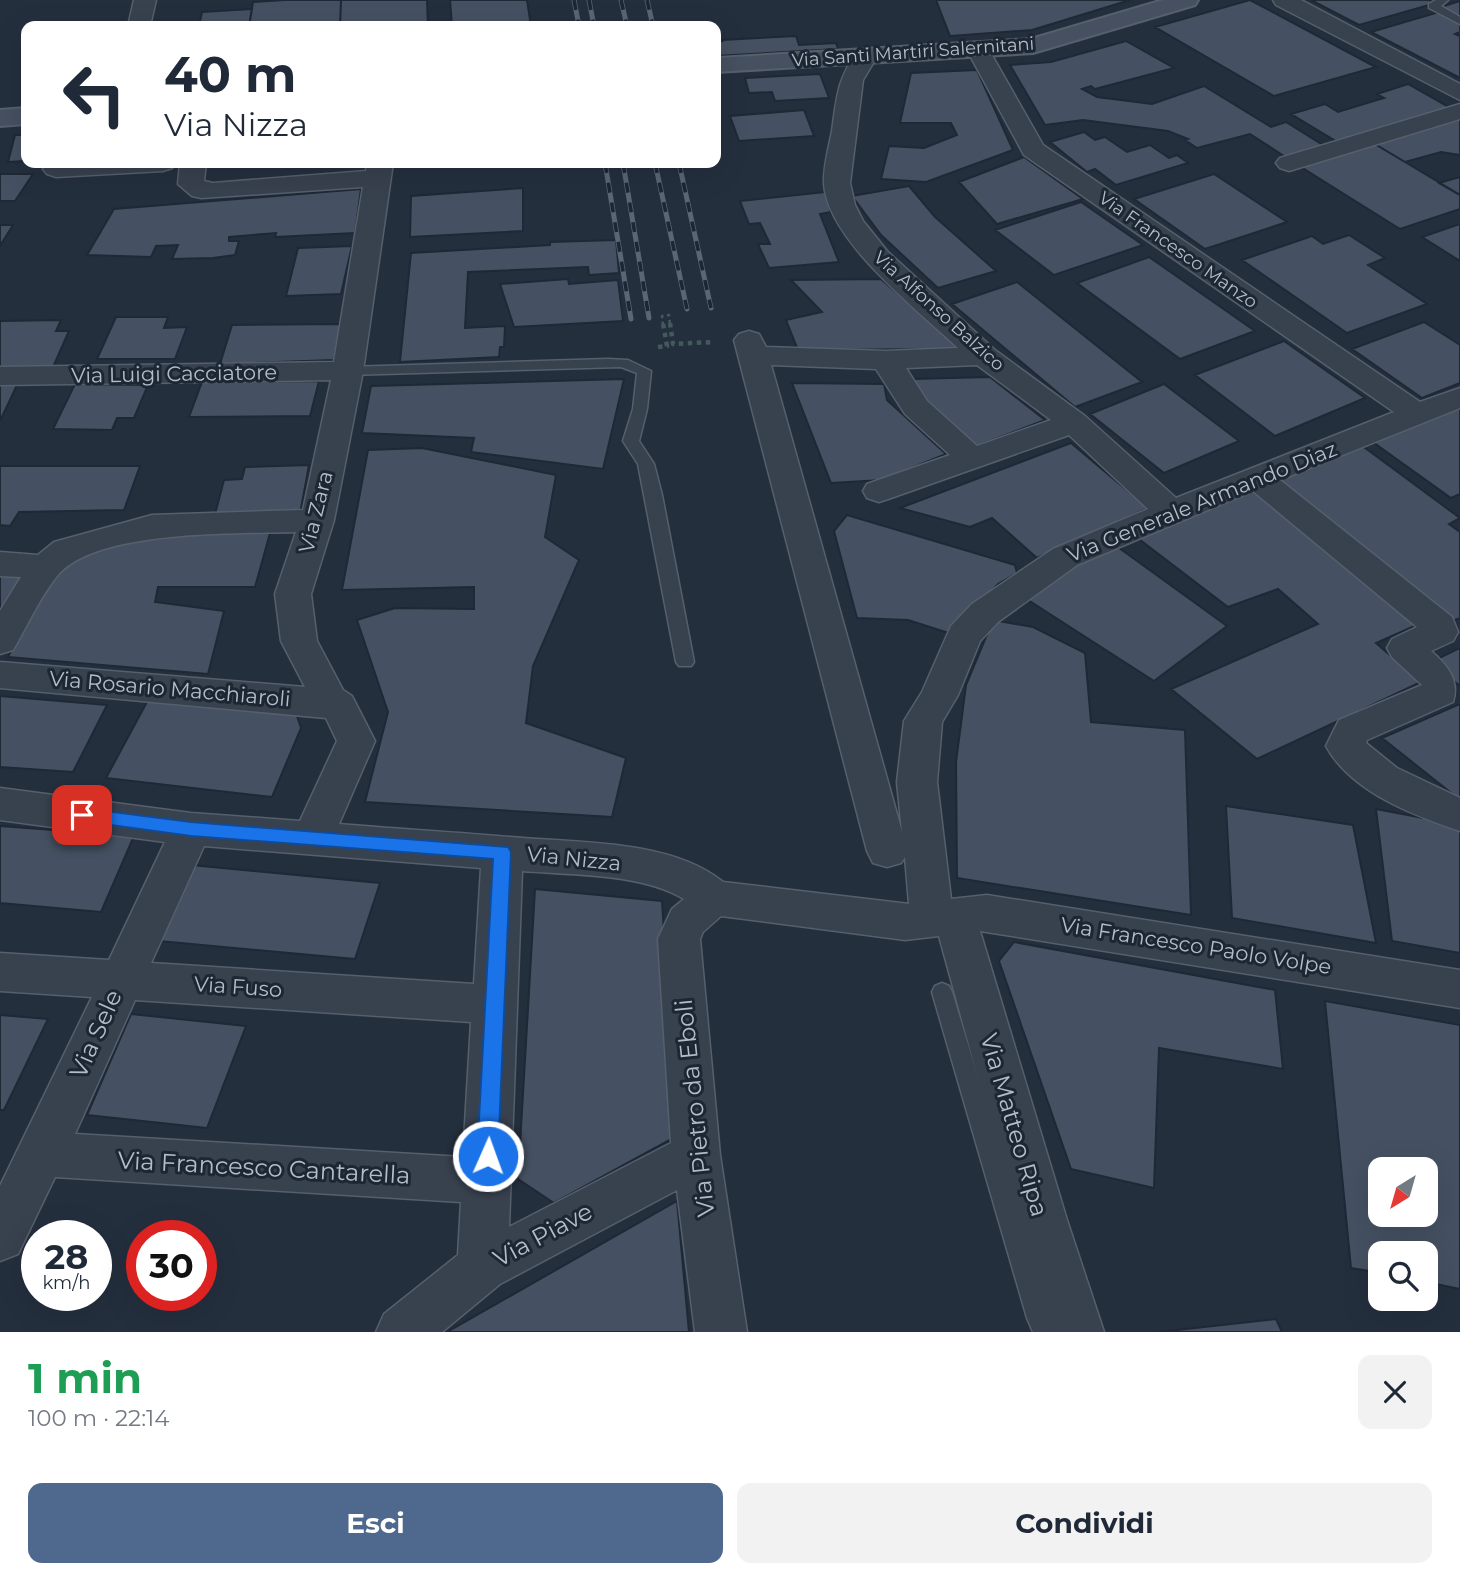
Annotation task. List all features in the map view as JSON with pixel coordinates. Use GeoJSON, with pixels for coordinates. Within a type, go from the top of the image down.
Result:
{"type":"FeatureCollection","features":[{"type":"Feature","properties":{"kind":"main road","name":"Via Santi Martiri Salernitani"},"geometry":{"type":"LineString","coordinates":[[721,65],[1033,46],[1187,0]]}},
{"type":"Feature","properties":{"kind":"main road"},"geometry":{"type":"LineString","coordinates":[[0,118],[21,116]]}},
{"type":"Feature","properties":{"kind":"street"},"geometry":{"type":"LineString","coordinates":[[140,21],[145,0]]}},
{"type":"Feature","properties":{"kind":"street"},"geometry":{"type":"LineString","coordinates":[[1284,0],[1460,93]]}},
{"type":"Feature","properties":{"kind":"street","name":"Via Francesco Manzo"},"geometry":{"type":"LineString","coordinates":[[978,50],[1033,150],[1418,415]]}},
{"type":"Feature","properties":{"kind":"street","name":"Via Alfonso Balzico"},"geometry":{"type":"LineString","coordinates":[[866,55],[851,80],[837,183],[850,223],[878,258],[984,356],[1074,424],[1173,513]]}},
{"type":"Feature","properties":{"kind":"street"},"geometry":{"type":"LineString","coordinates":[[1289,163],[1460,111]]}},
{"type":"Feature","properties":{"kind":"street"},"geometry":{"type":"LineString","coordinates":[[56,169],[74,168]]}},
{"type":"Feature","properties":{"kind":"street"},"geometry":{"type":"LineString","coordinates":[[193,168],[191,184],[201,190],[213,191],[380,170]]}},
{"type":"Feature","properties":{"kind":"street","name":"Via Zara"},"geometry":{"type":"LineString","coordinates":[[313,838],[356,741],[339,706],[328,698],[299,641],[293,594],[317,520],[348,371],[380,170]]}},
{"type":"Feature","properties":{"kind":"street"},"geometry":{"type":"LineString","coordinates":[[887,851],[751,347],[886,360],[984,356]]}},
{"type":"Feature","properties":{"kind":"street"},"geometry":{"type":"LineString","coordinates":[[886,360],[916,407],[973,458]]}},
{"type":"Feature","properties":{"kind":"street","name":"Via Luigi Cacciatore"},"geometry":{"type":"LineString","coordinates":[[0,376],[348,371]]}},
{"type":"Feature","properties":{"kind":"street","name":"Via Generale Armando Diaz"},"geometry":{"type":"LineString","coordinates":[[943,919],[917,782],[923,721],[939,695],[964,635],[1003,599],[1065,557],[1108,537],[1460,397]]}},
{"type":"Feature","properties":{"kind":"street"},"geometry":{"type":"LineString","coordinates":[[879,491],[1074,424]]}},
{"type":"Feature","properties":{"kind":"street"},"geometry":{"type":"LineString","coordinates":[[1257,478],[1439,626],[1440,632],[1405,648],[1441,681],[1444,687],[1440,692],[1353,730],[1345,746],[1354,758],[1384,778],[1460,815]]}},
{"type":"Feature","properties":{"kind":"street"},"geometry":{"type":"LineString","coordinates":[[0,641],[45,567],[66,550],[152,526],[317,520]]}},
{"type":"Feature","properties":{"kind":"street"},"geometry":{"type":"LineString","coordinates":[[0,564],[45,567]]}},
{"type":"Feature","properties":{"kind":"street","name":"Via Rosario Macchiaroli"},"geometry":{"type":"LineString","coordinates":[[0,675],[285,698],[339,706]]}},
{"type":"Feature","properties":{"kind":"street","name":"Via Nizza"},"geometry":{"type":"LineString","coordinates":[[0,804],[191,829],[502,852],[646,867],[692,881],[713,898],[905,922],[943,919]]}},
{"type":"Feature","properties":{"kind":"street","name":"Via Sele"},"geometry":{"type":"LineString","coordinates":[[0,1237],[24,1166],[120,979],[191,829]]}},
{"type":"Feature","properties":{"kind":"street"},"geometry":{"type":"LineString","coordinates":[[482,1267],[502,852]]}},
{"type":"Feature","properties":{"kind":"street","name":"Via Pietro da Eboli"},"geometry":{"type":"LineString","coordinates":[[713,898],[687,920],[679,939],[696,1155],[721,1332]]}},
{"type":"Feature","properties":{"kind":"street","name":"Via Francesco Paolo Volpe"},"geometry":{"type":"LineString","coordinates":[[943,919],[987,913],[1460,989]]}},
{"type":"Feature","properties":{"kind":"street","name":"Via Matteo Ripa"},"geometry":{"type":"LineString","coordinates":[[943,919],[1077,1332]]}},
{"type":"Feature","properties":{"kind":"street","name":"Via Fuso"},"geometry":{"type":"LineString","coordinates":[[0,972],[476,1003]]}},
{"type":"Feature","properties":{"kind":"street","name":"Via Piave"},"geometry":{"type":"LineString","coordinates":[[402,1332],[482,1267],[696,1155]]}},
{"type":"Feature","properties":{"kind":"street","name":"Via Francesco Cantarella"},"geometry":{"type":"LineString","coordinates":[[24,1166],[487,1181]]}},
{"type":"Feature","properties":{"kind":"lane"},"geometry":{"type":"LineString","coordinates":[[1440,1],[1433,6],[1435,9],[1460,21]]}},
{"type":"Feature","properties":{"kind":"lane"},"geometry":{"type":"LineString","coordinates":[[348,371],[623,363],[644,372],[640,409],[631,442],[646,464],[654,495],[685,662]]}},
{"type":"Feature","properties":{"kind":"lane"},"geometry":{"type":"LineString","coordinates":[[942,992],[1035,1305],[1046,1332]]}},
{"type":"Feature","properties":{"kind":"path"},"geometry":{"type":"LineString","coordinates":[[608,363],[618,339],[645,348],[667,346],[662,316],[669,315],[673,344],[751,347]]}},
{"type":"Feature","properties":{"kind":"building"},"geometry":{"type":"Polygon","coordinates":[[[341,0],[340,21],[250,21],[253,2],[341,0]]]}},
{"type":"Feature","properties":{"kind":"building"},"geometry":{"type":"Polygon","coordinates":[[[341,0],[427,0],[428,21],[340,21],[341,0]]]}},
{"type":"Feature","properties":{"kind":"building"},"geometry":{"type":"Polygon","coordinates":[[[450,0],[527,0],[530,21],[452,21],[450,0]]]}},
{"type":"Feature","properties":{"kind":"building"},"geometry":{"type":"Polygon","coordinates":[[[936,0],[1130,0],[1032,30],[950,36],[936,0]]]}},
{"type":"Feature","properties":{"kind":"building"},"geometry":{"type":"Polygon","coordinates":[[[1250,0],[1376,67],[1274,96],[1155,27],[1250,0]]]}},
{"type":"Feature","properties":{"kind":"building"},"geometry":{"type":"Polygon","coordinates":[[[1311,0],[1429,0],[1436,3],[1359,25],[1311,0]]]}},
{"type":"Feature","properties":{"kind":"building"},"geometry":{"type":"Polygon","coordinates":[[[1460,1],[1460,18],[1438,8],[1460,1]]]}},
{"type":"Feature","properties":{"kind":"building"},"geometry":{"type":"Polygon","coordinates":[[[252,9],[250,21],[200,21],[202,12],[252,9]]]}},
{"type":"Feature","properties":{"kind":"building"},"geometry":{"type":"Polygon","coordinates":[[[1439,12],[1460,23],[1460,32],[1455,34],[1460,36],[1460,78],[1371,32],[1439,12]]]}},
{"type":"Feature","properties":{"kind":"building"},"geometry":{"type":"Polygon","coordinates":[[[796,36],[799,45],[836,43],[838,49],[721,56],[721,40],[796,36]]]}},
{"type":"Feature","properties":{"kind":"building"},"geometry":{"type":"Polygon","coordinates":[[[1126,41],[1174,68],[1095,89],[1091,86],[1082,89],[1097,97],[1152,104],[1204,86],[1271,127],[1286,122],[1326,147],[1287,158],[1250,134],[1197,148],[1185,140],[1188,139],[1168,131],[1083,120],[1045,125],[1010,65],[1051,62],[1126,41]]]}},
{"type":"Feature","properties":{"kind":"building"},"geometry":{"type":"Polygon","coordinates":[[[977,70],[1013,150],[926,182],[881,179],[889,146],[924,148],[957,135],[951,123],[900,123],[911,73],[977,70]]]}},
{"type":"Feature","properties":{"kind":"building"},"geometry":{"type":"Polygon","coordinates":[[[820,74],[829,98],[775,101],[772,92],[749,93],[745,78],[820,74]]]}},
{"type":"Feature","properties":{"kind":"building"},"geometry":{"type":"Polygon","coordinates":[[[1408,84],[1452,109],[1339,143],[1291,114],[1325,104],[1338,112],[1384,98],[1377,94],[1408,84]]]}},
{"type":"Feature","properties":{"kind":"building"},"geometry":{"type":"Polygon","coordinates":[[[804,110],[814,136],[739,141],[730,116],[804,110]]]}},
{"type":"Feature","properties":{"kind":"building"},"geometry":{"type":"Polygon","coordinates":[[[1460,119],[1460,155],[1441,152],[1405,162],[1375,144],[1460,119]]]}},
{"type":"Feature","properties":{"kind":"building"},"geometry":{"type":"Polygon","coordinates":[[[1084,132],[1095,140],[1105,137],[1127,152],[1150,145],[1169,158],[1177,155],[1188,163],[1116,185],[1095,169],[1087,172],[1050,142],[1084,132]]]}},
{"type":"Feature","properties":{"kind":"building"},"geometry":{"type":"Polygon","coordinates":[[[15,135],[21,135],[21,161],[8,162],[15,135]]]}},
{"type":"Feature","properties":{"kind":"building"},"geometry":{"type":"Polygon","coordinates":[[[1375,144],[1460,195],[1460,209],[1400,229],[1301,167],[1375,144]]]}},
{"type":"Feature","properties":{"kind":"building"},"geometry":{"type":"Polygon","coordinates":[[[1024,157],[1083,199],[997,224],[959,182],[1024,157]]]}},
{"type":"Feature","properties":{"kind":"building"},"geometry":{"type":"Polygon","coordinates":[[[0,174],[33,174],[15,201],[0,201],[0,174]]]}},
{"type":"Feature","properties":{"kind":"building"},"geometry":{"type":"Polygon","coordinates":[[[1214,174],[1287,222],[1205,249],[1134,199],[1214,174]]]}},
{"type":"Feature","properties":{"kind":"building"},"geometry":{"type":"Polygon","coordinates":[[[1460,177],[1460,195],[1439,183],[1460,177]]]}},
{"type":"Feature","properties":{"kind":"building"},"geometry":{"type":"Polygon","coordinates":[[[909,186],[935,217],[996,271],[938,288],[881,235],[852,196],[909,186]]]}},
{"type":"Feature","properties":{"kind":"building"},"geometry":{"type":"Polygon","coordinates":[[[523,188],[523,231],[410,237],[411,196],[523,188]]]}},
{"type":"Feature","properties":{"kind":"building"},"geometry":{"type":"Polygon","coordinates":[[[361,189],[355,233],[275,237],[276,233],[229,237],[229,241],[239,241],[235,255],[213,258],[172,259],[178,245],[156,246],[151,257],[87,255],[114,209],[361,189]]]}},
{"type":"Feature","properties":{"kind":"building"},"geometry":{"type":"Polygon","coordinates":[[[825,192],[831,212],[820,214],[839,262],[769,268],[758,244],[770,244],[760,223],[749,224],[740,201],[825,192]]]}},
{"type":"Feature","properties":{"kind":"building"},"geometry":{"type":"Polygon","coordinates":[[[1081,202],[1143,245],[1054,275],[995,230],[1081,202]]]}},
{"type":"Feature","properties":{"kind":"building"},"geometry":{"type":"Polygon","coordinates":[[[1460,224],[1460,261],[1422,237],[1460,224]]]}},
{"type":"Feature","properties":{"kind":"building"},"geometry":{"type":"Polygon","coordinates":[[[0,225],[13,225],[0,246],[0,225]]]}},
{"type":"Feature","properties":{"kind":"building"},"geometry":{"type":"Polygon","coordinates":[[[1349,235],[1385,258],[1368,265],[1427,304],[1347,333],[1242,260],[1312,236],[1323,244],[1349,235]]]}},
{"type":"Feature","properties":{"kind":"building"},"geometry":{"type":"Polygon","coordinates":[[[616,240],[619,273],[589,275],[588,267],[468,272],[465,328],[505,326],[504,347],[500,347],[499,357],[400,362],[411,253],[550,245],[550,242],[616,240]]]}},
{"type":"Feature","properties":{"kind":"building"},"geometry":{"type":"Polygon","coordinates":[[[352,246],[341,294],[286,296],[298,248],[352,246]]]}},
{"type":"Feature","properties":{"kind":"building"},"geometry":{"type":"Polygon","coordinates":[[[1149,257],[1255,331],[1180,359],[1077,283],[1149,257]]]}},
{"type":"Feature","properties":{"kind":"building"},"geometry":{"type":"Polygon","coordinates":[[[568,279],[569,284],[618,280],[623,321],[514,327],[500,284],[568,279]]]}},
{"type":"Feature","properties":{"kind":"building"},"geometry":{"type":"Polygon","coordinates":[[[881,279],[961,349],[798,350],[786,320],[822,312],[791,280],[881,279]]]}},
{"type":"Feature","properties":{"kind":"building"},"geometry":{"type":"Polygon","coordinates":[[[1017,282],[1142,382],[1075,407],[952,304],[1017,282]]]}},
{"type":"Feature","properties":{"kind":"building"},"geometry":{"type":"Polygon","coordinates":[[[116,317],[168,317],[164,328],[187,327],[175,359],[97,359],[116,317]]]}},
{"type":"Feature","properties":{"kind":"building"},"geometry":{"type":"Polygon","coordinates":[[[61,320],[56,331],[69,331],[53,367],[0,367],[0,321],[61,320]]]}},
{"type":"Feature","properties":{"kind":"building"},"geometry":{"type":"Polygon","coordinates":[[[1424,322],[1460,345],[1460,383],[1422,398],[1352,349],[1424,322]]]}},
{"type":"Feature","properties":{"kind":"building"},"geometry":{"type":"Polygon","coordinates":[[[341,324],[334,360],[220,364],[232,325],[341,324]]]}},
{"type":"Feature","properties":{"kind":"building"},"geometry":{"type":"Polygon","coordinates":[[[1284,341],[1365,398],[1275,436],[1195,375],[1284,341]]]}},
{"type":"Feature","properties":{"kind":"building"},"geometry":{"type":"Polygon","coordinates":[[[990,377],[1045,420],[971,448],[912,391],[912,379],[990,377]]]}},
{"type":"Feature","properties":{"kind":"building"},"geometry":{"type":"Polygon","coordinates":[[[624,379],[603,469],[471,452],[474,438],[362,433],[371,386],[624,379]]]}},
{"type":"Feature","properties":{"kind":"building"},"geometry":{"type":"Polygon","coordinates":[[[319,381],[310,416],[189,417],[202,382],[319,381]]]}},
{"type":"Feature","properties":{"kind":"building"},"geometry":{"type":"Polygon","coordinates":[[[792,383],[884,384],[887,400],[946,454],[882,480],[831,483],[792,383]]]}},
{"type":"Feature","properties":{"kind":"building"},"geometry":{"type":"Polygon","coordinates":[[[75,384],[148,385],[134,418],[117,418],[112,430],[53,429],[75,384]]]}},
{"type":"Feature","properties":{"kind":"building"},"geometry":{"type":"Polygon","coordinates":[[[1164,384],[1239,441],[1164,473],[1090,414],[1164,384]]]}},
{"type":"Feature","properties":{"kind":"building"},"geometry":{"type":"Polygon","coordinates":[[[0,385],[17,385],[0,421],[0,385]]]}},
{"type":"Feature","properties":{"kind":"building"},"geometry":{"type":"Polygon","coordinates":[[[1460,406],[1460,494],[1451,498],[1370,440],[1460,406]]]}},
{"type":"Feature","properties":{"kind":"building"},"geometry":{"type":"Polygon","coordinates":[[[1357,442],[1460,518],[1449,524],[1460,532],[1460,618],[1450,622],[1265,480],[1357,442]]]}},
{"type":"Feature","properties":{"kind":"building"},"geometry":{"type":"Polygon","coordinates":[[[1071,443],[1148,508],[1037,558],[992,518],[970,527],[900,508],[1071,443]]]}},
{"type":"Feature","properties":{"kind":"building"},"geometry":{"type":"Polygon","coordinates":[[[422,448],[556,475],[545,537],[579,560],[533,666],[526,723],[626,758],[612,817],[365,802],[388,712],[357,620],[395,608],[474,609],[474,587],[342,590],[368,450],[422,448]]]}},
{"type":"Feature","properties":{"kind":"building"},"geometry":{"type":"Polygon","coordinates":[[[309,465],[300,514],[214,518],[224,480],[242,479],[245,467],[309,465]]]}},
{"type":"Feature","properties":{"kind":"building"},"geometry":{"type":"Polygon","coordinates":[[[0,466],[140,466],[124,510],[19,512],[10,526],[0,525],[0,466]]]}},
{"type":"Feature","properties":{"kind":"building"},"geometry":{"type":"Polygon","coordinates":[[[1252,490],[1419,624],[1376,643],[1421,682],[1257,759],[1171,689],[1318,624],[1278,589],[1228,607],[1135,536],[1252,490]]]}},
{"type":"Feature","properties":{"kind":"building"},"geometry":{"type":"Polygon","coordinates":[[[847,515],[1015,565],[1017,573],[998,584],[974,610],[958,636],[908,620],[857,618],[834,531],[847,515]]]}},
{"type":"Feature","properties":{"kind":"building"},"geometry":{"type":"Polygon","coordinates":[[[272,526],[255,587],[158,587],[155,602],[224,611],[208,674],[8,657],[54,565],[159,529],[272,526]]]}},
{"type":"Feature","properties":{"kind":"building"},"geometry":{"type":"Polygon","coordinates":[[[1115,545],[1227,626],[1154,681],[1025,598],[1064,569],[1115,545]]]}},
{"type":"Feature","properties":{"kind":"building"},"geometry":{"type":"Polygon","coordinates":[[[0,573],[34,576],[0,633],[0,573]]]}},
{"type":"Feature","properties":{"kind":"building"},"geometry":{"type":"Polygon","coordinates":[[[993,620],[1033,627],[1085,653],[1091,722],[1185,730],[1191,915],[957,878],[956,762],[966,685],[993,620]]]}},
{"type":"Feature","properties":{"kind":"building"},"geometry":{"type":"Polygon","coordinates":[[[1460,648],[1460,686],[1431,662],[1460,648]]]}},
{"type":"Feature","properties":{"kind":"building"},"geometry":{"type":"Polygon","coordinates":[[[0,696],[107,705],[73,772],[0,767],[0,696]]]}},
{"type":"Feature","properties":{"kind":"building"},"geometry":{"type":"Polygon","coordinates":[[[148,700],[294,707],[301,728],[272,797],[106,778],[148,700]]]}},
{"type":"Feature","properties":{"kind":"building"},"geometry":{"type":"Polygon","coordinates":[[[1460,704],[1460,800],[1382,738],[1460,704]]]}},
{"type":"Feature","properties":{"kind":"building"},"geometry":{"type":"Polygon","coordinates":[[[1226,806],[1353,825],[1376,943],[1232,918],[1226,806]]]}},
{"type":"Feature","properties":{"kind":"building"},"geometry":{"type":"Polygon","coordinates":[[[1376,809],[1460,825],[1460,953],[1392,941],[1376,809]]]}},
{"type":"Feature","properties":{"kind":"building"},"geometry":{"type":"Polygon","coordinates":[[[0,826],[134,836],[101,912],[0,903],[0,826]]]}},
{"type":"Feature","properties":{"kind":"building"},"geometry":{"type":"Polygon","coordinates":[[[191,865],[380,883],[355,959],[159,941],[191,865]]]}},
{"type":"Feature","properties":{"kind":"building"},"geometry":{"type":"Polygon","coordinates":[[[535,889],[662,901],[677,1136],[554,1203],[518,1179],[535,889]]]}},
{"type":"Feature","properties":{"kind":"building"},"geometry":{"type":"Polygon","coordinates":[[[1014,942],[1275,990],[1283,1069],[1159,1048],[1154,1188],[1071,1169],[999,961],[1014,942]]]}},
{"type":"Feature","properties":{"kind":"building"},"geometry":{"type":"Polygon","coordinates":[[[1325,1001],[1460,1025],[1460,1289],[1438,1284],[1438,1241],[1368,1241],[1368,1271],[1351,1268],[1325,1001]]]}},
{"type":"Feature","properties":{"kind":"building"},"geometry":{"type":"Polygon","coordinates":[[[131,1014],[246,1026],[207,1128],[87,1115],[131,1014]]]}},
{"type":"Feature","properties":{"kind":"building"},"geometry":{"type":"Polygon","coordinates":[[[0,1015],[48,1019],[4,1110],[0,1110],[0,1015]]]}},
{"type":"Feature","properties":{"kind":"building"},"geometry":{"type":"Polygon","coordinates":[[[677,1201],[689,1332],[447,1332],[677,1201]]]}},
{"type":"Feature","properties":{"kind":"building"},"geometry":{"type":"Polygon","coordinates":[[[1276,1319],[1282,1332],[1159,1332],[1276,1319]]]}},
{"type":"Feature","properties":{"kind":"railway"},"geometry":{"type":"LineString","coordinates":[[574,0],[578,21]]}},
{"type":"Feature","properties":{"kind":"railway"},"geometry":{"type":"LineString","coordinates":[[589,0],[593,21]]}},
{"type":"Feature","properties":{"kind":"railway"},"geometry":{"type":"LineString","coordinates":[[621,0],[626,21]]}},
{"type":"Feature","properties":{"kind":"railway"},"geometry":{"type":"LineString","coordinates":[[647,0],[652,21]]}},
{"type":"Feature","properties":{"kind":"railway"},"geometry":{"type":"LineString","coordinates":[[606,168],[631,319]]}},
{"type":"Feature","properties":{"kind":"railway"},"geometry":{"type":"LineString","coordinates":[[624,168],[649,318]]}},
{"type":"Feature","properties":{"kind":"railway"},"geometry":{"type":"LineString","coordinates":[[656,168],[687,309]]}},
{"type":"Feature","properties":{"kind":"railway"},"geometry":{"type":"LineString","coordinates":[[680,168],[711,308]]}},
{"type":"Feature","properties":{"kind":"route"},"geometry":{"type":"LineString","coordinates":[[82,815],[191,829],[502,852],[488,1156]]}}]}
